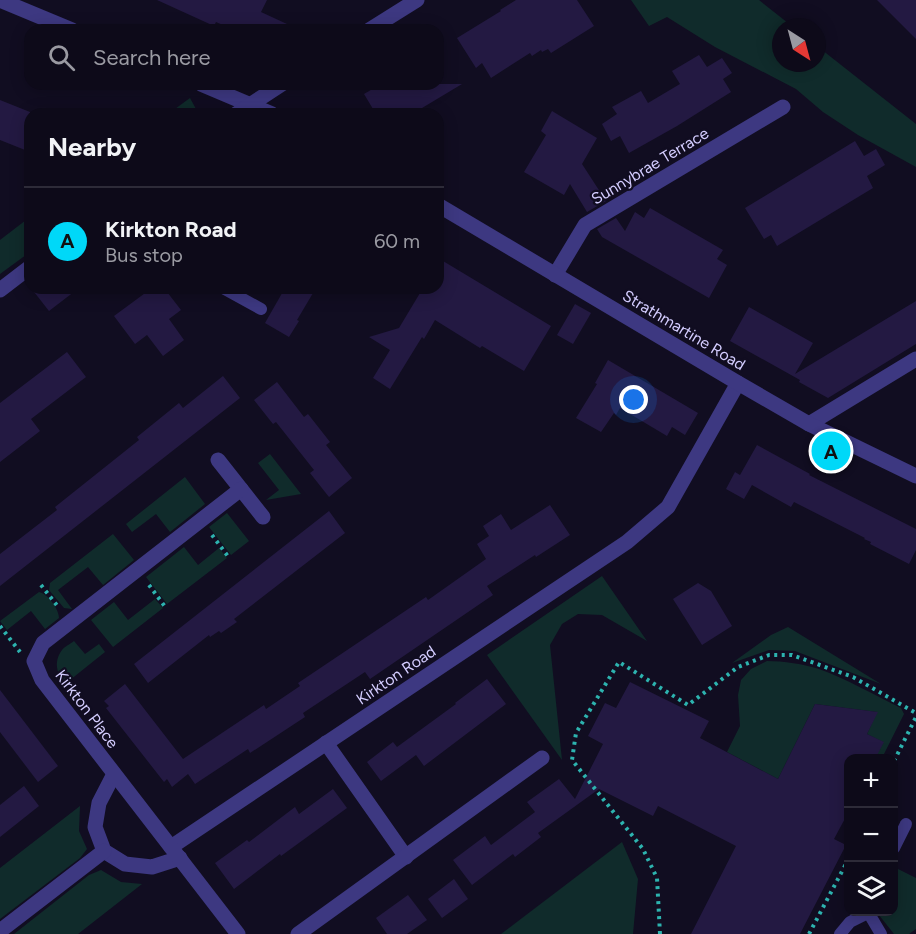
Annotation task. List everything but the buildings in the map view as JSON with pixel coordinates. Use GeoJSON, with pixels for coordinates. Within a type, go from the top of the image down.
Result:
{"type":"FeatureCollection","features":[{"type":"Feature","properties":{"kind":"street"},"geometry":{"type":"LineString","coordinates":[[0,0],[58,24]]}},
{"type":"Feature","properties":{"kind":"street"},"geometry":{"type":"LineString","coordinates":[[379,24],[417,0]]}},
{"type":"Feature","properties":{"kind":"street"},"geometry":{"type":"LineString","coordinates":[[216,90],[259,108]]}},
{"type":"Feature","properties":{"kind":"street"},"geometry":{"type":"LineString","coordinates":[[245,108],[272,90]]}},
{"type":"Feature","properties":{"kind":"street","name":"Sunnybrae Terrace"},"geometry":{"type":"LineString","coordinates":[[555,274],[585,225],[783,107]]}},
{"type":"Feature","properties":{"kind":"street","name":"Strathmartine Road"},"geometry":{"type":"LineString","coordinates":[[444,209],[809,424],[916,476]]}},
{"type":"Feature","properties":{"kind":"street"},"geometry":{"type":"LineString","coordinates":[[0,290],[24,272]]}},
{"type":"Feature","properties":{"kind":"street"},"geometry":{"type":"LineString","coordinates":[[809,424],[916,359]]}},
{"type":"Feature","properties":{"kind":"street","name":"Kirkton Road"},"geometry":{"type":"LineString","coordinates":[[104,852],[125,864],[152,867],[175,853],[326,743],[627,542],[668,507],[738,383]]}},
{"type":"Feature","properties":{"kind":"street"},"geometry":{"type":"LineString","coordinates":[[218,460],[263,518]]}},
{"type":"Feature","properties":{"kind":"street","name":"Kirkton Place"},"geometry":{"type":"LineString","coordinates":[[238,934],[42,680],[34,661],[44,644],[70,622],[241,489]]}},
{"type":"Feature","properties":{"kind":"street"},"geometry":{"type":"LineString","coordinates":[[326,743],[406,857]]}},
{"type":"Feature","properties":{"kind":"street"},"geometry":{"type":"LineString","coordinates":[[298,934],[542,758]]}},
{"type":"Feature","properties":{"kind":"street"},"geometry":{"type":"LineString","coordinates":[[0,931],[104,852],[95,827],[99,803],[114,774]]}},
{"type":"Feature","properties":{"kind":"lane"},"geometry":{"type":"LineString","coordinates":[[234,294],[261,309]]}},
{"type":"Feature","properties":{"kind":"lane"},"geometry":{"type":"LineString","coordinates":[[898,840],[906,824]]}},
{"type":"Feature","properties":{"kind":"lane"},"geometry":{"type":"LineString","coordinates":[[840,934],[850,922],[861,916]]}},
{"type":"Feature","properties":{"kind":"lane"},"geometry":{"type":"LineString","coordinates":[[870,916],[881,934]]}},
{"type":"Feature","properties":{"kind":"path"},"geometry":{"type":"LineString","coordinates":[[201,520],[230,559]]}},
{"type":"Feature","properties":{"kind":"path"},"geometry":{"type":"LineString","coordinates":[[137,570],[166,608]]}},
{"type":"Feature","properties":{"kind":"path"},"geometry":{"type":"LineString","coordinates":[[41,585],[70,622]]}},
{"type":"Feature","properties":{"kind":"path"},"geometry":{"type":"LineString","coordinates":[[0,626],[18,651],[34,661]]}},
{"type":"Feature","properties":{"kind":"path"},"geometry":{"type":"LineString","coordinates":[[660,934],[657,879],[642,849],[572,760],[576,734],[619,662],[688,705],[738,667],[768,655],[792,655],[853,677],[916,715],[897,754]]}},
{"type":"Feature","properties":{"kind":"path"},"geometry":{"type":"LineString","coordinates":[[809,934],[848,862]]}},
{"type":"Feature","properties":{"kind":"green space"},"geometry":{"type":"Polygon","coordinates":[[[631,0],[759,0],[782,18],[772,18],[772,72],[826,72],[826,53],[916,124],[916,167],[858,135],[823,112],[796,89],[715,47],[667,17],[649,26],[631,0]]]}},
{"type":"Feature","properties":{"kind":"green space"},"geometry":{"type":"Polygon","coordinates":[[[190,98],[195,108],[176,108],[190,98]]]}},
{"type":"Feature","properties":{"kind":"green space"},"geometry":{"type":"Polygon","coordinates":[[[24,222],[24,256],[0,274],[0,240],[24,222]]]}},
{"type":"Feature","properties":{"kind":"green space"},"geometry":{"type":"Polygon","coordinates":[[[270,454],[301,494],[266,500],[279,490],[258,463],[270,454]]]}},
{"type":"Feature","properties":{"kind":"green space"},"geometry":{"type":"Polygon","coordinates":[[[185,477],[205,504],[170,532],[156,514],[132,532],[126,524],[185,477]]]}},
{"type":"Feature","properties":{"kind":"green space"},"geometry":{"type":"Polygon","coordinates":[[[227,513],[249,541],[231,555],[209,527],[227,513]]]}},
{"type":"Feature","properties":{"kind":"green space"},"geometry":{"type":"Polygon","coordinates":[[[113,534],[134,560],[103,585],[88,567],[58,590],[72,609],[64,608],[49,590],[50,583],[113,534]]]}},
{"type":"Feature","properties":{"kind":"green space"},"geometry":{"type":"Polygon","coordinates":[[[184,547],[198,565],[219,548],[227,558],[167,604],[146,577],[184,547]]]}},
{"type":"Feature","properties":{"kind":"green space"},"geometry":{"type":"Polygon","coordinates":[[[602,576],[647,641],[602,615],[578,614],[562,624],[550,645],[562,760],[487,655],[602,576]]]}},
{"type":"Feature","properties":{"kind":"green space"},"geometry":{"type":"Polygon","coordinates":[[[39,592],[52,602],[59,618],[45,629],[31,611],[7,630],[0,621],[39,592]]]}},
{"type":"Feature","properties":{"kind":"green space"},"geometry":{"type":"Polygon","coordinates":[[[155,599],[163,608],[113,647],[91,620],[114,602],[128,620],[155,599]]]}},
{"type":"Feature","properties":{"kind":"green space"},"geometry":{"type":"Polygon","coordinates":[[[788,627],[881,684],[795,651],[769,650],[732,663],[771,635],[788,627]]]}},
{"type":"Feature","properties":{"kind":"green space"},"geometry":{"type":"Polygon","coordinates":[[[74,641],[85,654],[99,644],[105,652],[65,684],[58,672],[57,663],[59,654],[74,641]]]}},
{"type":"Feature","properties":{"kind":"green space"},"geometry":{"type":"Polygon","coordinates":[[[767,661],[793,663],[819,669],[901,708],[904,714],[884,754],[877,754],[883,742],[867,734],[877,712],[815,704],[778,779],[727,752],[740,726],[738,695],[741,680],[751,669],[767,661]]]}},
{"type":"Feature","properties":{"kind":"green space"},"geometry":{"type":"Polygon","coordinates":[[[80,806],[79,831],[87,849],[80,858],[0,919],[0,868],[80,806]]]}},
{"type":"Feature","properties":{"kind":"green space"},"geometry":{"type":"Polygon","coordinates":[[[622,842],[638,879],[633,934],[501,934],[622,842]]]}},
{"type":"Feature","properties":{"kind":"green space"},"geometry":{"type":"Polygon","coordinates":[[[898,869],[916,878],[916,929],[909,934],[894,934],[880,916],[898,916],[898,869]]]}},
{"type":"Feature","properties":{"kind":"green space"},"geometry":{"type":"Polygon","coordinates":[[[101,870],[121,882],[142,884],[78,934],[14,934],[89,875],[101,870]]]}},
{"type":"Feature","properties":{"kind":"place","name":"Kirkton Road"},"geometry":{"type":"Point","coordinates":[831,451]}}]}
